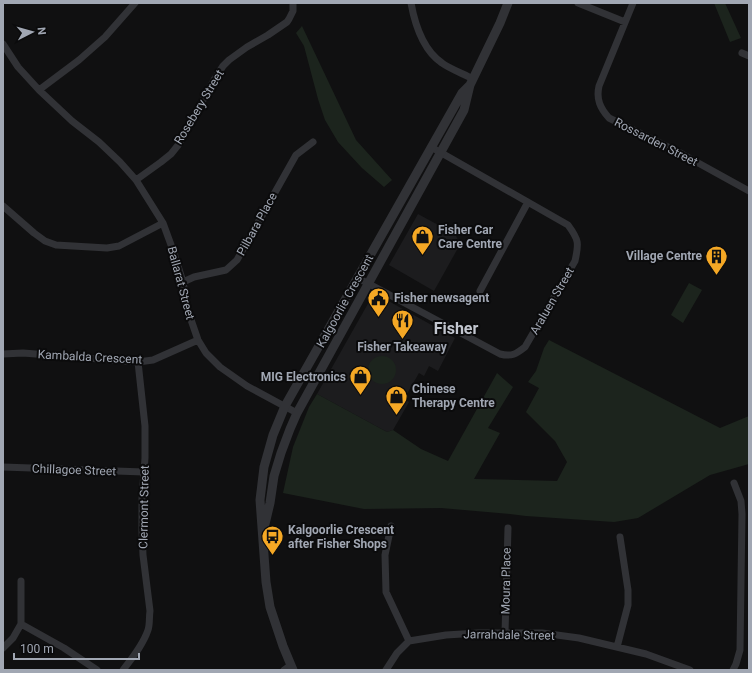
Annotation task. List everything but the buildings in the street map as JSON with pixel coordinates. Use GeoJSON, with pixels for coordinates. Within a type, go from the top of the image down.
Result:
{"type":"FeatureCollection","features":[{"type":"Feature","properties":{"kind":"street"},"geometry":{"type":"LineString","coordinates":[[39,90],[79,60],[105,37],[135,3]]}},
{"type":"Feature","properties":{"kind":"street","name":"Rosebery Street"},"geometry":{"type":"LineString","coordinates":[[136,180],[171,154],[179,144],[223,66],[247,47],[287,22],[293,11],[293,3]]}},
{"type":"Feature","properties":{"kind":"street"},"geometry":{"type":"LineString","coordinates":[[410,3],[418,30],[428,50],[442,63],[472,82]]}},
{"type":"Feature","properties":{"kind":"street","name":"Kalgoorlie Crescent"},"geometry":{"type":"LineString","coordinates":[[263,531],[280,453],[297,413],[464,110],[472,82],[508,3]]}},
{"type":"Feature","properties":{"kind":"street"},"geometry":{"type":"LineString","coordinates":[[578,3],[625,22]]}},
{"type":"Feature","properties":{"kind":"street","name":"Rossarden Street"},"geometry":{"type":"LineString","coordinates":[[633,3],[599,86],[599,103],[604,113],[609,118],[682,154],[749,191]]}},
{"type":"Feature","properties":{"kind":"street","name":"Ballarat Street"},"geometry":{"type":"LineString","coordinates":[[3,44],[18,67],[39,90],[72,121],[99,142],[136,180],[163,223],[183,282],[188,311],[198,340],[206,353],[220,367],[247,386],[297,413]]}},
{"type":"Feature","properties":{"kind":"street","name":"Kalgoorlie Crescent"},"geometry":{"type":"LineString","coordinates":[[289,668],[270,607],[266,582],[260,500],[264,467],[273,435],[285,406],[462,93],[472,82]]}},
{"type":"Feature","properties":{"kind":"street","name":"Pilbara Place"},"geometry":{"type":"LineString","coordinates":[[183,282],[194,277],[226,270],[237,260],[296,155],[313,142]]}},
{"type":"Feature","properties":{"kind":"street","name":"Araluen Street"},"geometry":{"type":"LineString","coordinates":[[358,278],[500,354],[511,356],[525,347],[575,261],[578,248],[577,241],[575,234],[568,225],[432,147]]}},
{"type":"Feature","properties":{"kind":"street"},"geometry":{"type":"LineString","coordinates":[[480,290],[528,202]]}},
{"type":"Feature","properties":{"kind":"street"},"geometry":{"type":"LineString","coordinates":[[3,206],[34,233],[45,241],[56,245],[107,248],[119,246],[163,223]]}},
{"type":"Feature","properties":{"kind":"street","name":"Kambalda Crescent"},"geometry":{"type":"LineString","coordinates":[[3,354],[138,362],[153,360],[198,340]]}},
{"type":"Feature","properties":{"kind":"street","name":"Clermont Street"},"geometry":{"type":"LineString","coordinates":[[123,670],[144,640],[148,629],[150,611],[143,555],[142,499],[145,458],[145,426],[138,362]]}},
{"type":"Feature","properties":{"kind":"street","name":"Chillagoe Street"},"geometry":{"type":"LineString","coordinates":[[3,467],[144,472]]}},
{"type":"Feature","properties":{"kind":"street"},"geometry":{"type":"LineString","coordinates":[[733,670],[740,650],[742,514],[741,501],[734,483]]}},
{"type":"Feature","properties":{"kind":"street"},"geometry":{"type":"LineString","coordinates":[[386,670],[397,653],[409,641],[386,592],[385,555],[391,526]]}},
{"type":"Feature","properties":{"kind":"street","name":"Moura Place"},"geometry":{"type":"LineString","coordinates":[[505,633],[508,528]]}},
{"type":"Feature","properties":{"kind":"street"},"geometry":{"type":"LineString","coordinates":[[617,647],[628,605],[628,590],[620,537]]}},
{"type":"Feature","properties":{"kind":"street"},"geometry":{"type":"LineString","coordinates":[[3,648],[13,638],[21,624],[21,581]]}},
{"type":"Feature","properties":{"kind":"street"},"geometry":{"type":"LineString","coordinates":[[21,624],[64,648],[97,670]]}},
{"type":"Feature","properties":{"kind":"street","name":"Jarrahdale Street"},"geometry":{"type":"LineString","coordinates":[[409,641],[478,633],[542,633],[579,638],[646,654],[690,670]]}},
{"type":"Feature","properties":{"kind":"shaded area"},"geometry":{"type":"Polygon","coordinates":[[[714,3],[725,3],[741,38],[730,42],[714,3]]]}},
{"type":"Feature","properties":{"kind":"shaded area"},"geometry":{"type":"Polygon","coordinates":[[[302,26],[356,140],[392,180],[384,187],[362,168],[338,142],[325,120],[304,46],[296,33],[302,26]]]}},
{"type":"Feature","properties":{"kind":"shaded area","name":"Fisher Car Care Centre"},"geometry":{"type":"Polygon","coordinates":[[[418,214],[453,233],[458,240],[458,248],[434,291],[389,265],[418,214]]]}},
{"type":"Feature","properties":{"kind":"shaded area"},"geometry":{"type":"Polygon","coordinates":[[[689,283],[702,290],[683,323],[671,315],[689,283]]]}},
{"type":"Feature","properties":{"kind":"shaded area"},"geometry":{"type":"Polygon","coordinates":[[[374,293],[455,338],[438,371],[429,366],[424,376],[419,373],[404,399],[409,402],[393,430],[387,432],[317,394],[374,293]]]}},
{"type":"Feature","properties":{"kind":"shaded area"},"geometry":{"type":"Polygon","coordinates":[[[549,340],[720,428],[749,416],[749,464],[710,475],[638,518],[614,522],[441,508],[364,509],[283,493],[293,447],[309,407],[317,394],[387,432],[393,430],[421,449],[448,461],[497,373],[513,387],[488,428],[500,433],[474,479],[557,481],[567,462],[555,441],[526,412],[539,388],[528,382],[536,371],[544,348],[549,340]]]}},
{"type":"Feature","properties":{"kind":"shaded area"},"geometry":{"type":"Polygon","coordinates":[[[382,356],[388,357],[392,360],[395,364],[395,376],[392,380],[388,383],[382,384],[376,383],[372,380],[369,376],[368,370],[369,364],[372,360],[376,357],[382,356]]]}},
{"type":"Feature","properties":{"kind":"place","name":"Fisher Car Care Centre"},"geometry":{"type":"Point","coordinates":[423,256]}},
{"type":"Feature","properties":{"kind":"place","name":"Village Centre"},"geometry":{"type":"Point","coordinates":[717,276]}},
{"type":"Feature","properties":{"kind":"place","name":"Fisher newsagent"},"geometry":{"type":"Point","coordinates":[379,318]}},
{"type":"Feature","properties":{"kind":"place","name":"Fisher Takeaway"},"geometry":{"type":"Point","coordinates":[402,340]}},
{"type":"Feature","properties":{"kind":"place","name":"MIG Electronics"},"geometry":{"type":"Point","coordinates":[361,396]}},
{"type":"Feature","properties":{"kind":"place","name":"Chinese Therapy Centre"},"geometry":{"type":"Point","coordinates":[396,416]}},
{"type":"Feature","properties":{"kind":"place","name":"Kalgoorlie Crescent after Fisher Shops"},"geometry":{"type":"Point","coordinates":[272,556]}},
{"type":"Feature","properties":{"kind":"district","name":"Fisher"},"geometry":{"type":"Point","coordinates":[456,328]}}]}
